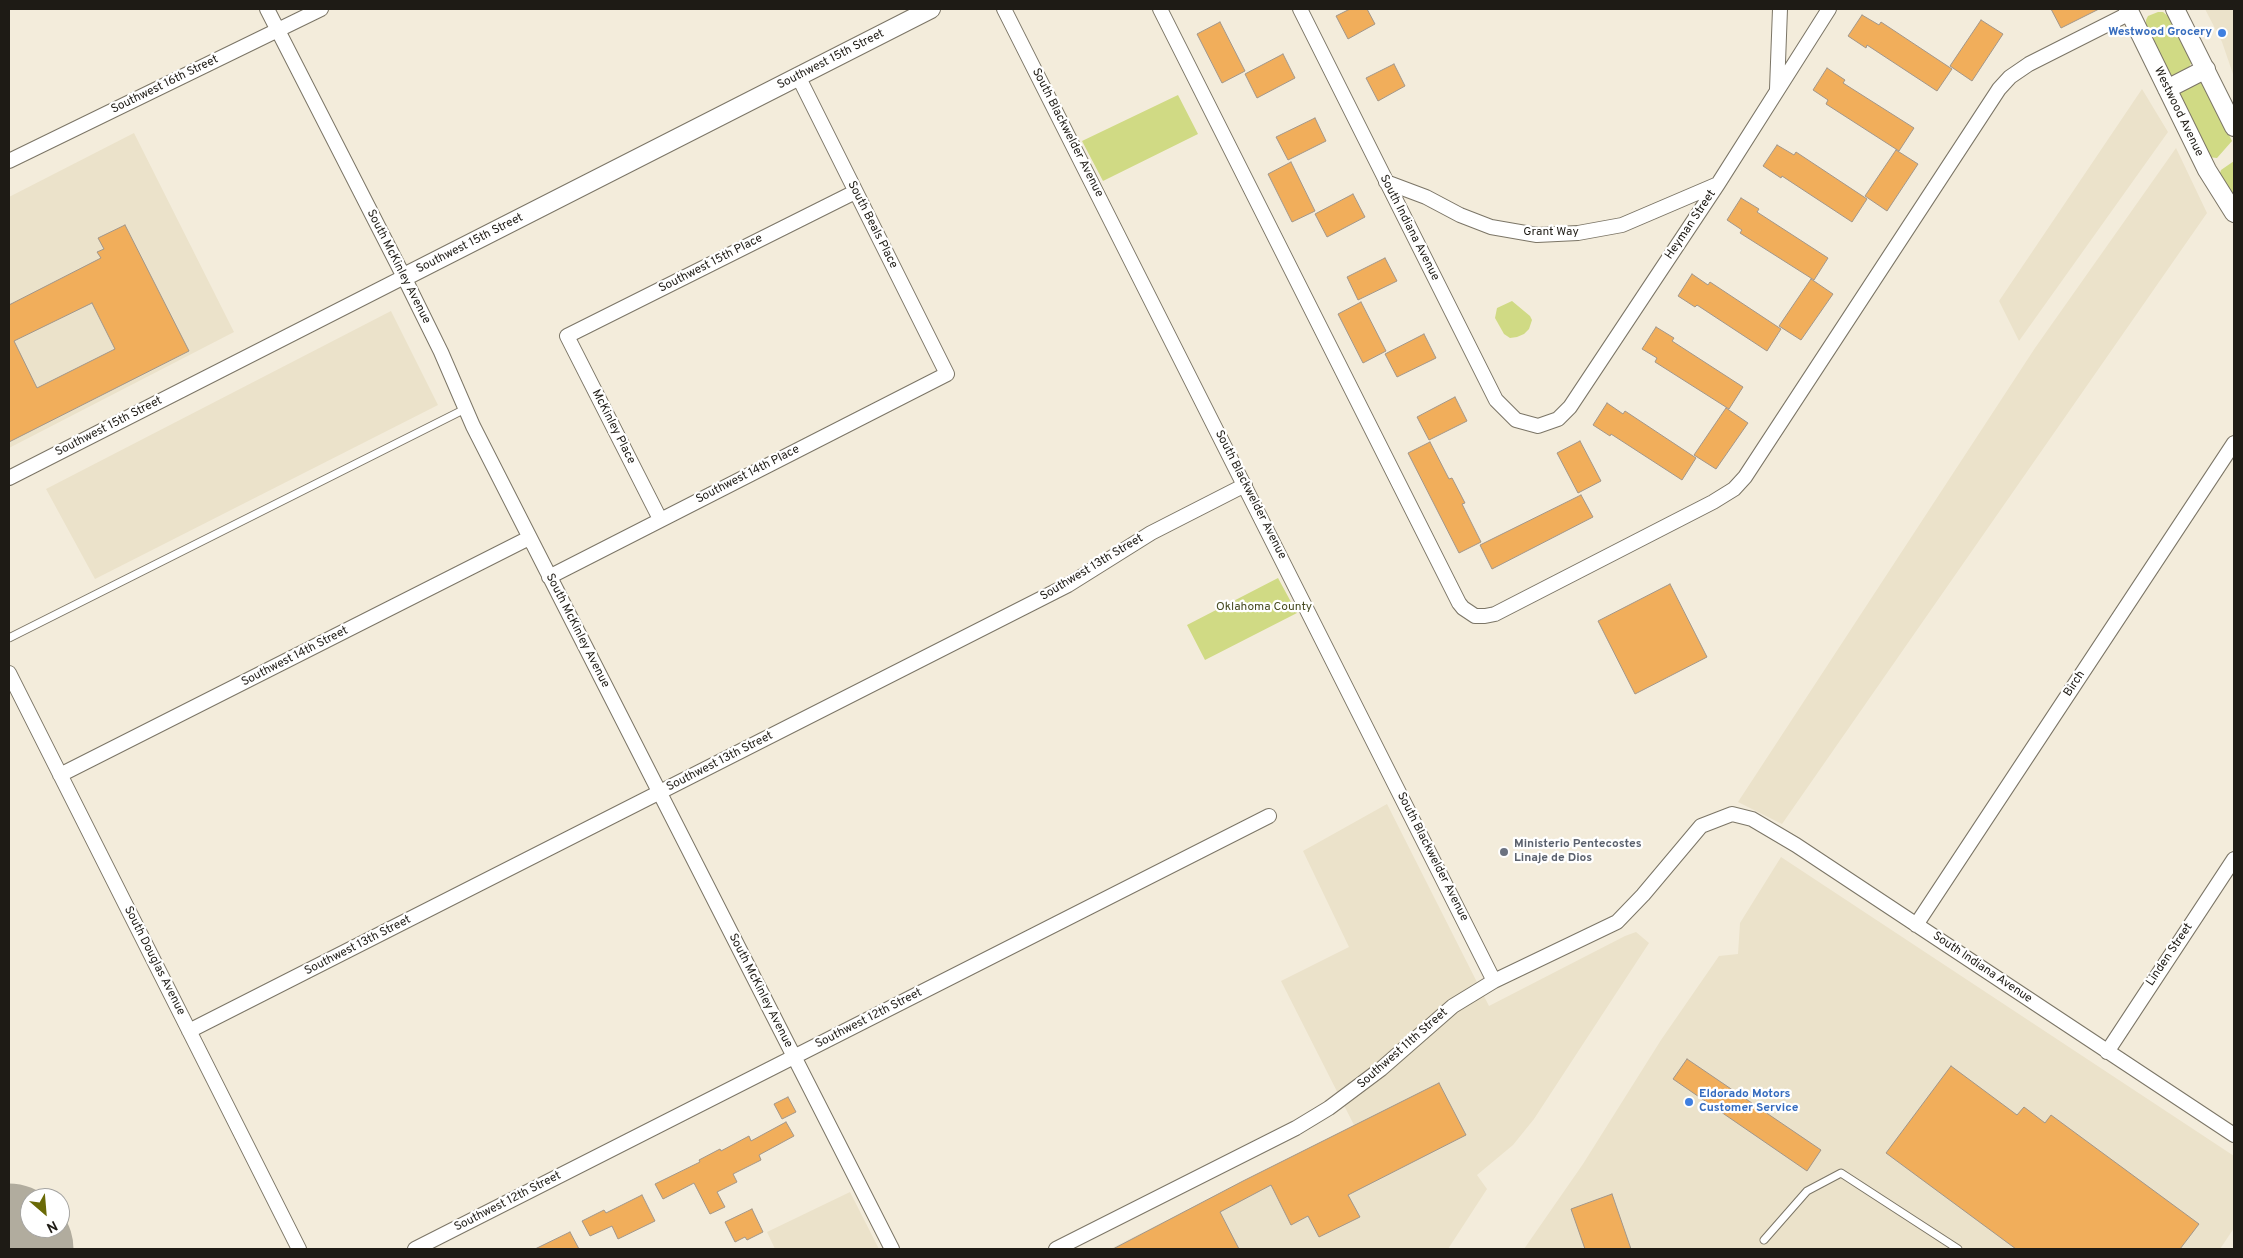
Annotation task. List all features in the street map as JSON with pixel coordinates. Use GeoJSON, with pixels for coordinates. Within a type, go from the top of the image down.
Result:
{"type":"FeatureCollection","features":[{"type":"Feature","properties":{"kind":"street","name":"South McKinley Avenue"},"geometry":{"type":"LineString","coordinates":[[267,9],[404,277],[441,352],[465,409],[529,538],[892,1249]]}},
{"type":"Feature","properties":{"kind":"street","name":"Southwest 16th Street"},"geometry":{"type":"LineString","coordinates":[[9,161],[321,9]]}},
{"type":"Feature","properties":{"kind":"street","name":"Southwest 15th Street"},"geometry":{"type":"LineString","coordinates":[[9,478],[931,9]]}},
{"type":"Feature","properties":{"kind":"street","name":"South Blackwelder Avenue"},"geometry":{"type":"LineString","coordinates":[[1004,9],[1494,981]]}},
{"type":"Feature","properties":{"kind":"street"},"geometry":{"type":"LineString","coordinates":[[1160,9],[1459,603],[1475,616],[1495,614],[1713,502],[1734,488],[1746,476],[1999,89],[2010,77],[2029,64],[2132,10]]}},
{"type":"Feature","properties":{"kind":"street","name":"South Indiana Avenue"},"geometry":{"type":"LineString","coordinates":[[1300,9],[1496,400],[1516,420],[1538,426]]}},
{"type":"Feature","properties":{"kind":"street"},"geometry":{"type":"LineString","coordinates":[[1776,89],[1780,9]]}},
{"type":"Feature","properties":{"kind":"street","name":"Heyman Street"},"geometry":{"type":"LineString","coordinates":[[1538,426],[1558,418],[1570,408],[1718,184],[1776,89],[1829,9]]}},
{"type":"Feature","properties":{"kind":"street"},"geometry":{"type":"LineString","coordinates":[[2175,9],[2234,127]]}},
{"type":"Feature","properties":{"kind":"street","name":"Westwood Avenue"},"geometry":{"type":"LineString","coordinates":[[2132,10],[2167,89],[2207,170],[2234,213]]}},
{"type":"Feature","properties":{"kind":"street"},"geometry":{"type":"LineString","coordinates":[[2167,89],[2206,69]]}},
{"type":"Feature","properties":{"kind":"street","name":"South Beals Place"},"geometry":{"type":"LineString","coordinates":[[798,76],[947,374]]}},
{"type":"Feature","properties":{"kind":"street","name":"Grant Way"},"geometry":{"type":"LineString","coordinates":[[1386,182],[1426,197],[1460,215],[1491,227],[1537,235],[1578,233],[1622,225],[1718,184]]}},
{"type":"Feature","properties":{"kind":"street","name":"Southwest 15th Place"},"geometry":{"type":"LineString","coordinates":[[567,336],[855,192]]}},
{"type":"Feature","properties":{"kind":"street","name":"McKinley Place"},"geometry":{"type":"LineString","coordinates":[[567,336],[660,519]]}},
{"type":"Feature","properties":{"kind":"street","name":"Southwest 14th Place"},"geometry":{"type":"LineString","coordinates":[[549,577],[947,374]]}},
{"type":"Feature","properties":{"kind":"street","name":"Birch"},"geometry":{"type":"LineString","coordinates":[[1916,925],[2234,444]]}},
{"type":"Feature","properties":{"kind":"street","name":"Southwest 13th Street"},"geometry":{"type":"LineString","coordinates":[[189,1032],[1068,585],[1151,533],[1245,485]]}},
{"type":"Feature","properties":{"kind":"street","name":"Southwest 14th Street"},"geometry":{"type":"LineString","coordinates":[[60,775],[529,538]]}},
{"type":"Feature","properties":{"kind":"street","name":"South Douglas Avenue"},"geometry":{"type":"LineString","coordinates":[[9,674],[300,1249]]}},
{"type":"Feature","properties":{"kind":"street","name":"South Indiana Avenue"},"geometry":{"type":"LineString","coordinates":[[1724,816],[1738,814],[1752,819],[2234,1135]]}},
{"type":"Feature","properties":{"kind":"street","name":"Southwest 12th Street"},"geometry":{"type":"LineString","coordinates":[[415,1249],[1270,816]]}},
{"type":"Feature","properties":{"kind":"street","name":"Southwest 11th Street"},"geometry":{"type":"LineString","coordinates":[[1056,1249],[1287,1133],[1329,1108],[1381,1069],[1453,1006],[1494,981],[1617,922],[1644,895],[1700,826],[1724,816]]}},
{"type":"Feature","properties":{"kind":"street","name":"Linden Street"},"geometry":{"type":"LineString","coordinates":[[2106,1052],[2234,859]]}},
{"type":"Feature","properties":{"kind":"lane"},"geometry":{"type":"LineString","coordinates":[[9,638],[465,409]]}},
{"type":"Feature","properties":{"kind":"lane"},"geometry":{"type":"LineString","coordinates":[[1764,1240],[1807,1191],[1841,1173],[1958,1249]]}},
{"type":"Feature","properties":{"kind":"shaded area","name":"Westwood Grocery"},"geometry":{"type":"Polygon","coordinates":[[[2205,9],[2234,9],[2234,77],[2222,42],[2205,9]]]}},
{"type":"Feature","properties":{"kind":"shaded area"},"geometry":{"type":"Polygon","coordinates":[[[2142,89],[2168,132],[2019,341],[1999,301],[2142,89]]]}},
{"type":"Feature","properties":{"kind":"shaded area"},"geometry":{"type":"Polygon","coordinates":[[[134,133],[234,332],[9,448],[9,197],[134,133]]]}},
{"type":"Feature","properties":{"kind":"shaded area"},"geometry":{"type":"Polygon","coordinates":[[[2176,148],[2207,213],[1782,824],[1738,802],[2035,348],[2176,148]]]}},
{"type":"Feature","properties":{"kind":"shaded area"},"geometry":{"type":"Polygon","coordinates":[[[391,311],[438,405],[95,579],[46,489],[391,311]]]}},
{"type":"Feature","properties":{"kind":"shaded area"},"geometry":{"type":"Polygon","coordinates":[[[1387,804],[1489,1006],[1625,936],[1636,932],[1649,943],[1534,1119],[1513,1145],[1477,1175],[1487,1189],[1448,1249],[1110,1249],[1354,1125],[1281,981],[1349,947],[1303,851],[1387,804]]]}},
{"type":"Feature","properties":{"kind":"shaded area"},"geometry":{"type":"Polygon","coordinates":[[[1781,857],[2234,1156],[2234,1228],[2220,1249],[1524,1249],[1583,1164],[1661,1040],[1719,956],[1738,954],[1740,923],[1781,857]]]}},
{"type":"Feature","properties":{"kind":"shaded area"},"geometry":{"type":"Polygon","coordinates":[[[850,1192],[879,1249],[775,1249],[767,1232],[850,1192]]]}},
{"type":"Feature","properties":{"kind":"green space"},"geometry":{"type":"Polygon","coordinates":[[[2163,12],[2170,18],[2192,61],[2188,70],[2174,78],[2169,77],[2146,31],[2148,16],[2163,12]]]}},
{"type":"Feature","properties":{"kind":"green space"},"geometry":{"type":"Polygon","coordinates":[[[2198,82],[2204,84],[2232,141],[2217,158],[2208,157],[2177,92],[2198,82]]]}},
{"type":"Feature","properties":{"kind":"green space"},"geometry":{"type":"Polygon","coordinates":[[[1178,95],[1198,134],[1103,181],[1082,141],[1178,95]]]}},
{"type":"Feature","properties":{"kind":"green space"},"geometry":{"type":"Polygon","coordinates":[[[2234,161],[2234,202],[2219,176],[2221,170],[2234,161]]]}},
{"type":"Feature","properties":{"kind":"green space"},"geometry":{"type":"Polygon","coordinates":[[[1512,301],[1530,316],[1532,320],[1529,329],[1524,334],[1510,338],[1504,334],[1495,318],[1497,308],[1512,301]]]}},
{"type":"Feature","properties":{"kind":"green space","name":"Oklahoma County"},"geometry":{"type":"Polygon","coordinates":[[[1278,578],[1297,613],[1205,660],[1187,625],[1278,578]]]}},
{"type":"Feature","properties":{"kind":"building"},"geometry":{"type":"Polygon","coordinates":[[[1350,9],[1367,9],[1375,24],[1348,39],[1336,16],[1350,9]]]}},
{"type":"Feature","properties":{"kind":"building"},"geometry":{"type":"Polygon","coordinates":[[[2051,9],[2099,9],[2061,28],[2051,9]]]}},
{"type":"Feature","properties":{"kind":"building"},"geometry":{"type":"Polygon","coordinates":[[[1862,15],[1879,25],[1881,22],[1952,69],[1937,91],[1867,45],[1866,48],[1848,36],[1862,15]]]}},
{"type":"Feature","properties":{"kind":"building"},"geometry":{"type":"Polygon","coordinates":[[[1981,20],[2003,34],[1972,81],[1950,66],[1981,20]]]}},
{"type":"Feature","properties":{"kind":"building"},"geometry":{"type":"Polygon","coordinates":[[[1220,22],[1245,71],[1222,83],[1197,34],[1220,22]]]}},
{"type":"Feature","properties":{"kind":"building"},"geometry":{"type":"Polygon","coordinates":[[[1283,54],[1295,78],[1257,98],[1245,74],[1283,54]]]}},
{"type":"Feature","properties":{"kind":"building"},"geometry":{"type":"Polygon","coordinates":[[[1394,64],[1405,86],[1378,101],[1366,78],[1394,64]]]}},
{"type":"Feature","properties":{"kind":"building"},"geometry":{"type":"Polygon","coordinates":[[[1827,68],[1845,80],[1843,83],[1914,128],[1899,151],[1826,104],[1828,100],[1813,90],[1827,68]]]}},
{"type":"Feature","properties":{"kind":"building"},"geometry":{"type":"Polygon","coordinates":[[[1315,118],[1326,141],[1288,160],[1276,137],[1315,118]]]}},
{"type":"Feature","properties":{"kind":"building"},"geometry":{"type":"Polygon","coordinates":[[[1777,145],[1794,155],[1796,152],[1867,199],[1852,222],[1782,176],[1781,178],[1763,166],[1777,145]]]}},
{"type":"Feature","properties":{"kind":"building"},"geometry":{"type":"Polygon","coordinates":[[[1896,150],[1918,164],[1887,211],[1865,196],[1896,150]]]}},
{"type":"Feature","properties":{"kind":"building"},"geometry":{"type":"Polygon","coordinates":[[[1291,162],[1315,211],[1292,222],[1268,174],[1291,162]]]}},
{"type":"Feature","properties":{"kind":"building"},"geometry":{"type":"Polygon","coordinates":[[[1353,194],[1365,217],[1327,237],[1315,214],[1353,194]]]}},
{"type":"Feature","properties":{"kind":"building"},"geometry":{"type":"Polygon","coordinates":[[[1741,198],[1759,209],[1757,212],[1828,258],[1814,280],[1740,233],[1742,230],[1727,220],[1741,198]]]}},
{"type":"Feature","properties":{"kind":"building"},"geometry":{"type":"Polygon","coordinates":[[[125,225],[189,351],[9,442],[9,305],[101,258],[97,252],[104,249],[98,238],[125,225]],[[92,303],[14,341],[37,388],[115,349],[92,303]]]}},
{"type":"Feature","properties":{"kind":"building"},"geometry":{"type":"Polygon","coordinates":[[[1385,258],[1397,281],[1358,300],[1347,277],[1385,258]]]}},
{"type":"Feature","properties":{"kind":"building"},"geometry":{"type":"Polygon","coordinates":[[[1692,274],[1708,285],[1710,282],[1781,329],[1767,351],[1697,305],[1695,307],[1678,296],[1692,274]]]}},
{"type":"Feature","properties":{"kind":"building"},"geometry":{"type":"Polygon","coordinates":[[[1811,279],[1833,294],[1801,340],[1779,326],[1811,279]]]}},
{"type":"Feature","properties":{"kind":"building"},"geometry":{"type":"Polygon","coordinates":[[[1361,302],[1386,351],[1363,363],[1338,314],[1361,302]]]}},
{"type":"Feature","properties":{"kind":"building"},"geometry":{"type":"Polygon","coordinates":[[[1656,327],[1674,338],[1672,341],[1743,387],[1729,409],[1655,362],[1657,358],[1642,349],[1656,327]]]}},
{"type":"Feature","properties":{"kind":"building"},"geometry":{"type":"Polygon","coordinates":[[[1424,334],[1436,358],[1397,377],[1385,354],[1424,334]]]}},
{"type":"Feature","properties":{"kind":"building"},"geometry":{"type":"Polygon","coordinates":[[[1455,397],[1467,421],[1429,440],[1417,417],[1455,397]]]}},
{"type":"Feature","properties":{"kind":"building"},"geometry":{"type":"Polygon","coordinates":[[[1607,403],[1623,414],[1625,411],[1696,458],[1682,480],[1611,434],[1610,436],[1593,425],[1607,403]]]}},
{"type":"Feature","properties":{"kind":"building"},"geometry":{"type":"Polygon","coordinates":[[[1726,408],[1748,423],[1716,469],[1694,455],[1726,408]]]}},
{"type":"Feature","properties":{"kind":"building"},"geometry":{"type":"Polygon","coordinates":[[[1580,441],[1601,481],[1578,493],[1557,453],[1580,441]]]}},
{"type":"Feature","properties":{"kind":"building"},"geometry":{"type":"Polygon","coordinates":[[[1430,442],[1449,479],[1452,478],[1465,503],[1462,504],[1481,542],[1459,553],[1408,453],[1430,442]]]}},
{"type":"Feature","properties":{"kind":"building"},"geometry":{"type":"Polygon","coordinates":[[[1581,495],[1593,517],[1492,569],[1480,545],[1581,495]]]}},
{"type":"Feature","properties":{"kind":"building"},"geometry":{"type":"Polygon","coordinates":[[[1670,584],[1707,657],[1635,694],[1598,621],[1670,584]]]}},
{"type":"Feature","properties":{"kind":"building"},"geometry":{"type":"Polygon","coordinates":[[[1687,1059],[1821,1150],[1807,1171],[1673,1079],[1687,1059]]]}},
{"type":"Feature","properties":{"kind":"building"},"geometry":{"type":"Polygon","coordinates":[[[1951,1066],[2017,1115],[2024,1107],[2045,1123],[2051,1115],[2199,1224],[2180,1249],[2016,1249],[1886,1153],[1951,1066]]]}},
{"type":"Feature","properties":{"kind":"building"},"geometry":{"type":"Polygon","coordinates":[[[1439,1083],[1466,1135],[1348,1195],[1360,1217],[1319,1237],[1308,1216],[1291,1225],[1271,1185],[1220,1212],[1239,1249],[1113,1249],[1243,1181],[1439,1083]]]}},
{"type":"Feature","properties":{"kind":"building"},"geometry":{"type":"Polygon","coordinates":[[[788,1097],[796,1112],[782,1119],[774,1104],[788,1097]]]}},
{"type":"Feature","properties":{"kind":"building"},"geometry":{"type":"Polygon","coordinates":[[[786,1122],[794,1136],[759,1155],[761,1160],[733,1174],[737,1182],[717,1192],[725,1207],[710,1214],[694,1183],[663,1199],[655,1184],[700,1162],[699,1160],[720,1149],[721,1151],[749,1136],[751,1141],[786,1122]]]}},
{"type":"Feature","properties":{"kind":"building"},"geometry":{"type":"Polygon","coordinates":[[[1612,1194],[1631,1249],[1585,1249],[1571,1209],[1612,1194]]]}},
{"type":"Feature","properties":{"kind":"building"},"geometry":{"type":"Polygon","coordinates":[[[642,1195],[655,1221],[618,1239],[612,1226],[590,1236],[582,1221],[604,1210],[606,1213],[642,1195]]]}},
{"type":"Feature","properties":{"kind":"building"},"geometry":{"type":"Polygon","coordinates":[[[752,1209],[763,1232],[747,1240],[745,1237],[735,1242],[725,1222],[752,1209]]]}},
{"type":"Feature","properties":{"kind":"building"},"geometry":{"type":"Polygon","coordinates":[[[570,1232],[579,1249],[535,1249],[570,1232]]]}},
{"type":"Feature","properties":{"kind":"runway"},"geometry":{"type":"LineString","coordinates":[[9,1243],[14,1249]]}},
{"type":"Feature","properties":{"kind":"place","name":"Westwood Grocery"},"geometry":{"type":"Point","coordinates":[2222,33]}},
{"type":"Feature","properties":{"kind":"place","name":"Ministerio Pentecostes Linaje de Dios"},"geometry":{"type":"Point","coordinates":[1504,852]}},
{"type":"Feature","properties":{"kind":"place","name":"Eldorado Motors Customer Service"},"geometry":{"type":"Point","coordinates":[1689,1102]}}]}
